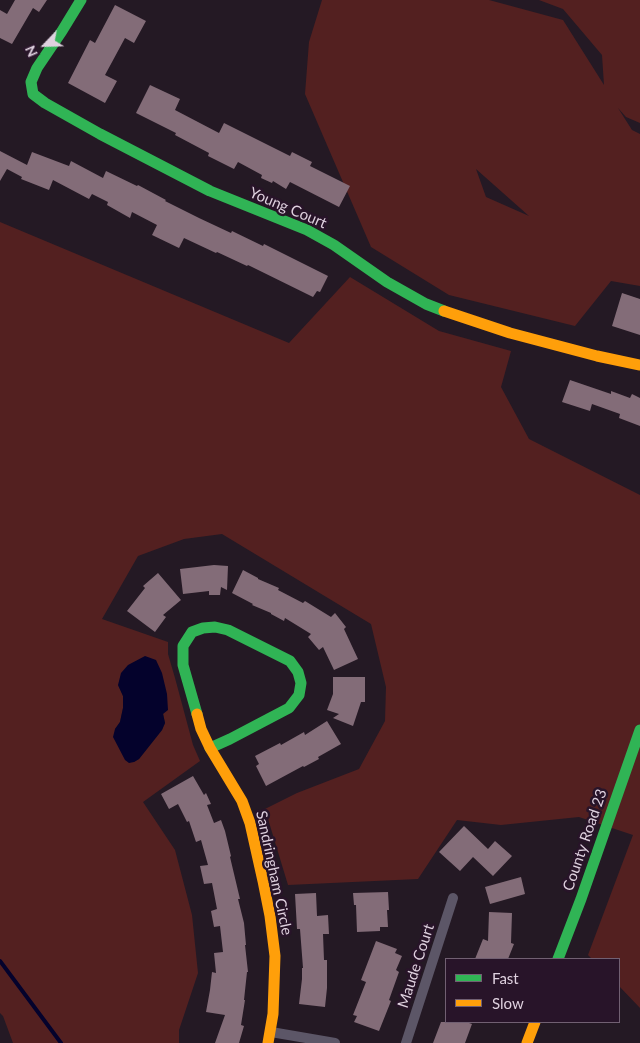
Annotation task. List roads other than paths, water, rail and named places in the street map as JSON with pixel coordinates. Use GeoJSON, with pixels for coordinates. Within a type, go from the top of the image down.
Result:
{"type":"FeatureCollection","features":[{"type":"Feature","properties":{"kind":"street","name":"Young Court"},"geometry":{"type":"LineString","coordinates":[[80,0],[37,68],[31,82],[33,94],[45,103],[210,191],[306,230],[334,245],[388,282],[426,304],[518,336],[640,365]]}},
{"type":"Feature","properties":{"kind":"street","name":"Sandringham Circle"},"geometry":{"type":"LineString","coordinates":[[210,748],[289,708],[299,696],[301,683],[298,672],[290,661],[228,630],[215,627],[203,628],[192,632],[183,646],[183,665],[201,729],[210,748],[242,800],[250,823],[264,881],[273,929],[275,956],[273,1014],[270,1037]]}},
{"type":"Feature","properties":{"kind":"street","name":"County Road 23"},"geometry":{"type":"LineString","coordinates":[[558,958],[640,730]]}},
{"type":"Feature","properties":{"kind":"street","name":"Maude Court"},"geometry":{"type":"LineString","coordinates":[[406,1043],[453,898]]}},
{"type":"Feature","properties":{"kind":"street"},"geometry":{"type":"LineString","coordinates":[[527,1043],[535,1023]]}},
{"type":"Feature","properties":{"kind":"street"},"geometry":{"type":"LineString","coordinates":[[270,1037],[335,1043]]}},
{"type":"Feature","properties":{"kind":"waterway"},"geometry":{"type":"LineString","coordinates":[[0,961],[61,1043]]}}]}
